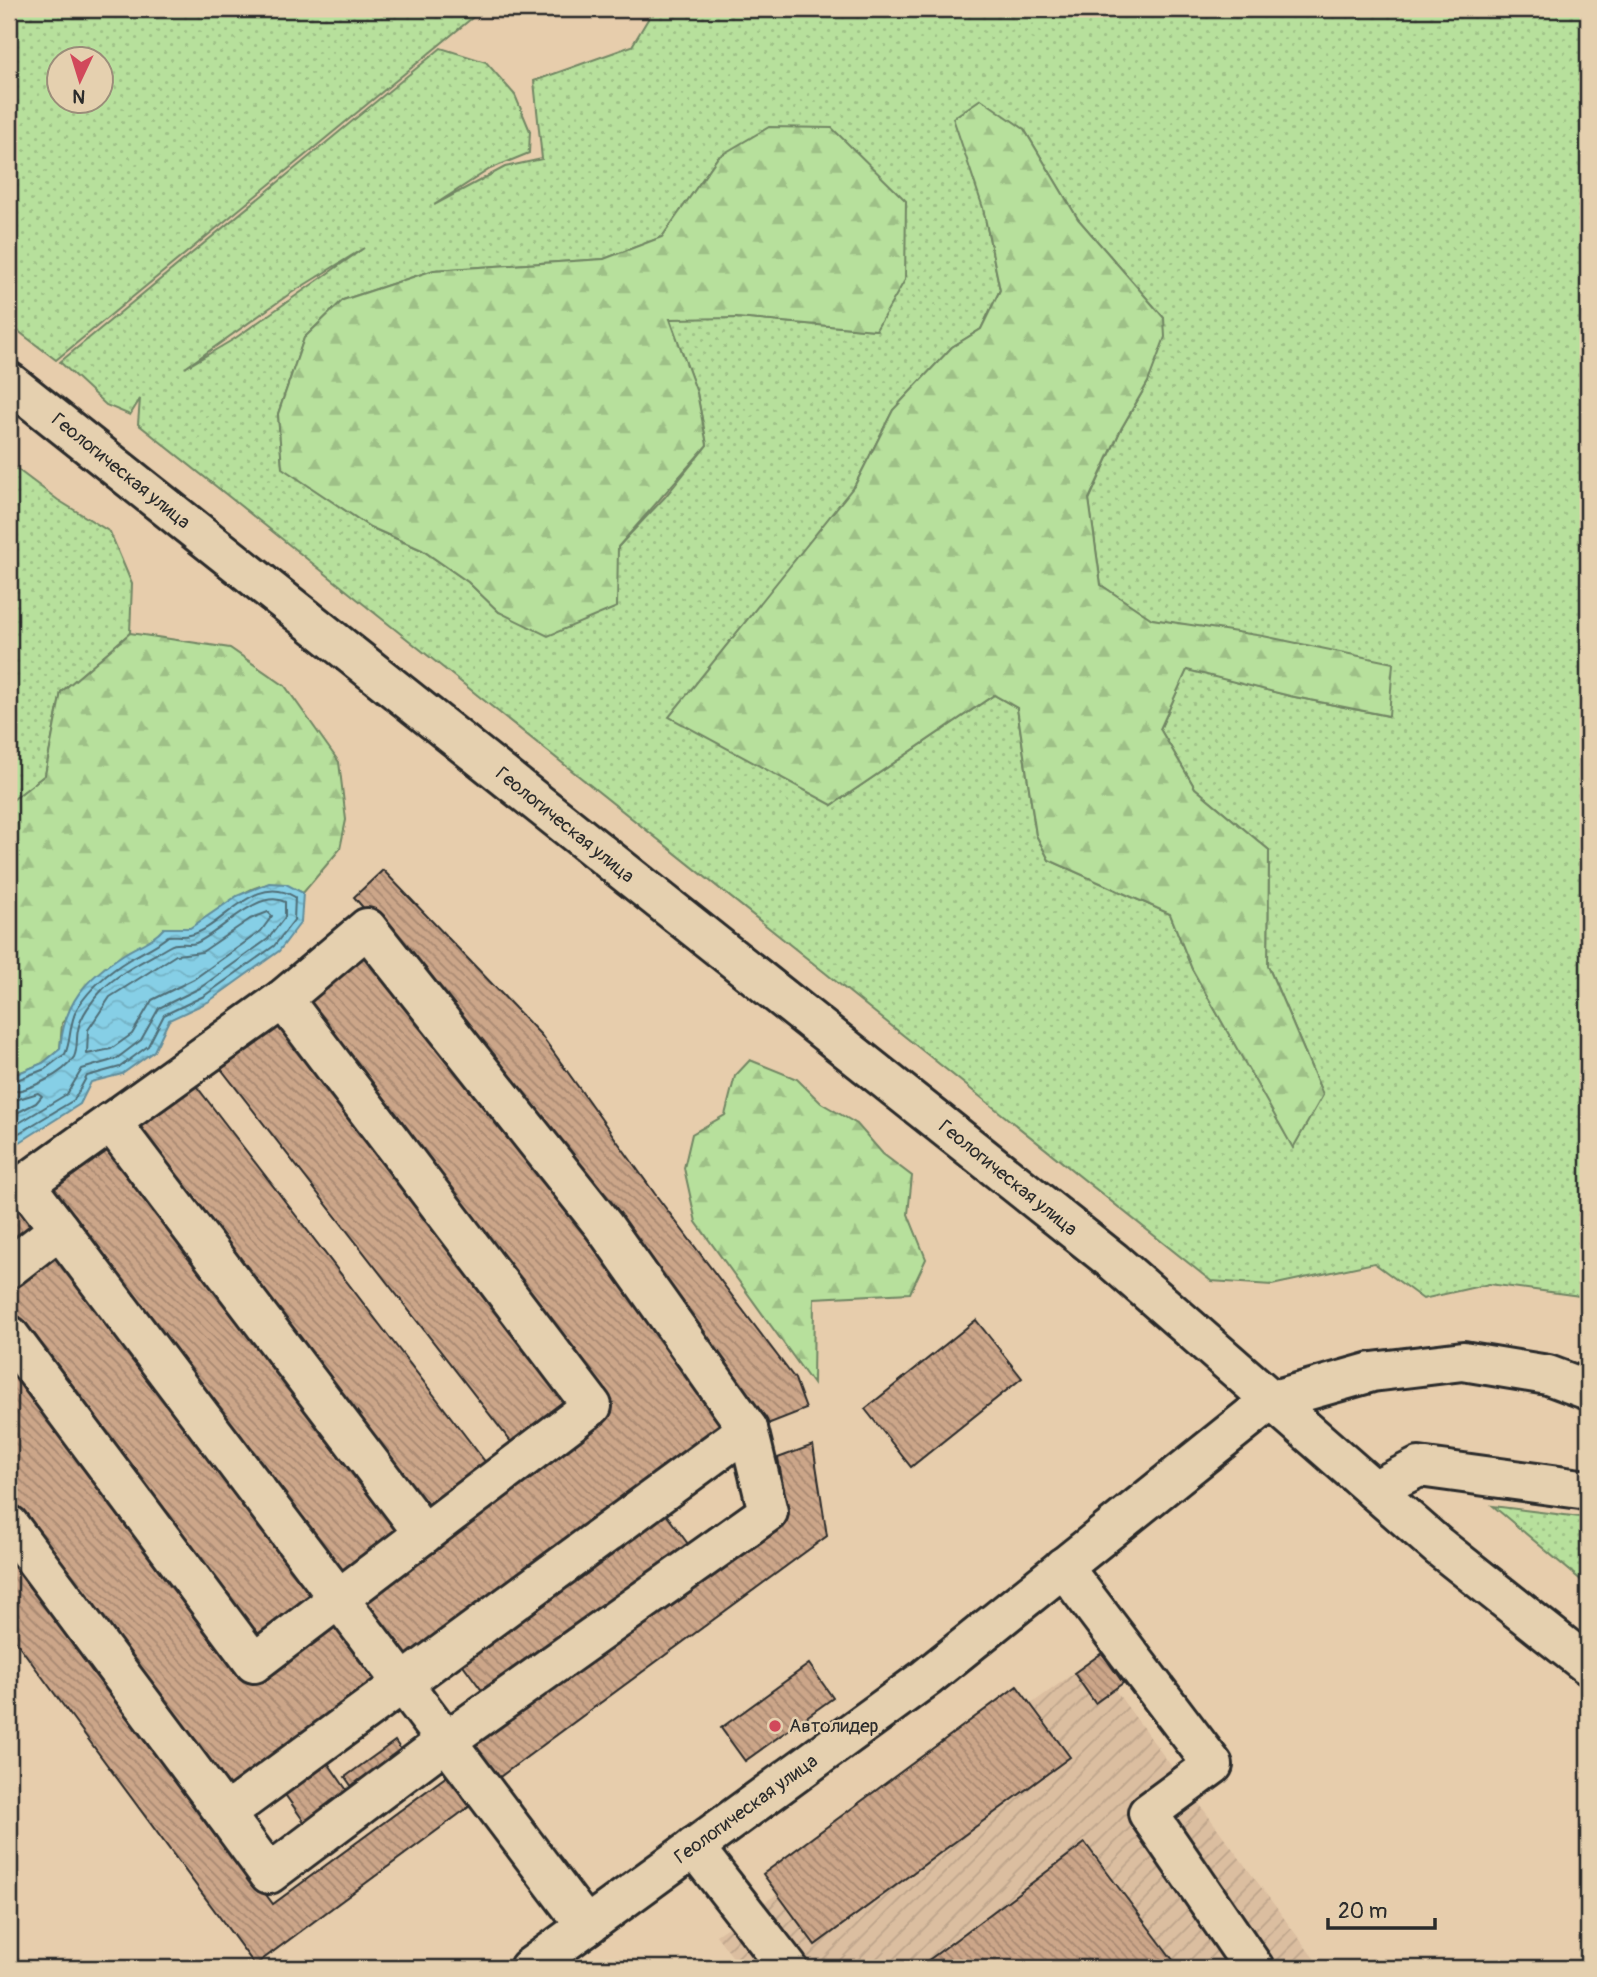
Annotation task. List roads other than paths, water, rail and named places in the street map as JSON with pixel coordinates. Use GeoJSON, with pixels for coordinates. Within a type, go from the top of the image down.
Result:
{"type":"FeatureCollection","features":[{"type":"Feature","properties":{"kind":"street","name":"Геологическая улица"},"geometry":{"type":"LineString","coordinates":[[9,382],[1113,1261],[1270,1401],[926,1678],[529,1968]]}},
{"type":"Feature","properties":{"kind":"street"},"geometry":{"type":"LineString","coordinates":[[9,1525],[269,1874],[446,1741],[768,1512],[748,1429],[603,1226],[367,928],[283,999],[25,1184],[338,1599],[404,1685],[446,1741],[586,1926]]}},
{"type":"Feature","properties":{"kind":"street"},"geometry":{"type":"LineString","coordinates":[[9,1335],[254,1664],[592,1406],[283,999]]}},
{"type":"Feature","properties":{"kind":"street"},"geometry":{"type":"LineString","coordinates":[[111,1122],[424,1534]]}},
{"type":"Feature","properties":{"kind":"street"},"geometry":{"type":"LineString","coordinates":[[9,1268],[59,1229]]}},
{"type":"Feature","properties":{"kind":"street"},"geometry":{"type":"LineString","coordinates":[[1270,1401],[1372,1372],[1462,1362],[1548,1375],[1588,1390]]}},
{"type":"Feature","properties":{"kind":"street"},"geometry":{"type":"LineString","coordinates":[[1270,1401],[1588,1665]]}},
{"type":"Feature","properties":{"kind":"street"},"geometry":{"type":"LineString","coordinates":[[225,1814],[404,1685],[748,1429]]}},
{"type":"Feature","properties":{"kind":"street"},"geometry":{"type":"LineString","coordinates":[[1374,1490],[1419,1466],[1588,1490]]}},
{"type":"Feature","properties":{"kind":"street"},"geometry":{"type":"LineString","coordinates":[[1063,1567],[1213,1765],[1148,1813],[1254,1968]]}},
{"type":"Feature","properties":{"kind":"street"},"geometry":{"type":"LineString","coordinates":[[694,1847],[788,1968]]}},
{"type":"Feature","properties":{"kind":"water"},"geometry":{"type":"Polygon","coordinates":[[[269,883],[286,884],[303,893],[301,922],[279,951],[208,1002],[169,1020],[154,1051],[122,1074],[91,1082],[80,1104],[9,1149],[9,1077],[43,1063],[60,1049],[66,1018],[88,983],[110,963],[150,940],[164,928],[190,928],[237,896],[269,883]]]}},
{"type":"Feature","properties":{"kind":"place","name":"Автолидер"},"geometry":{"type":"Point","coordinates":[775,1726]}}]}
